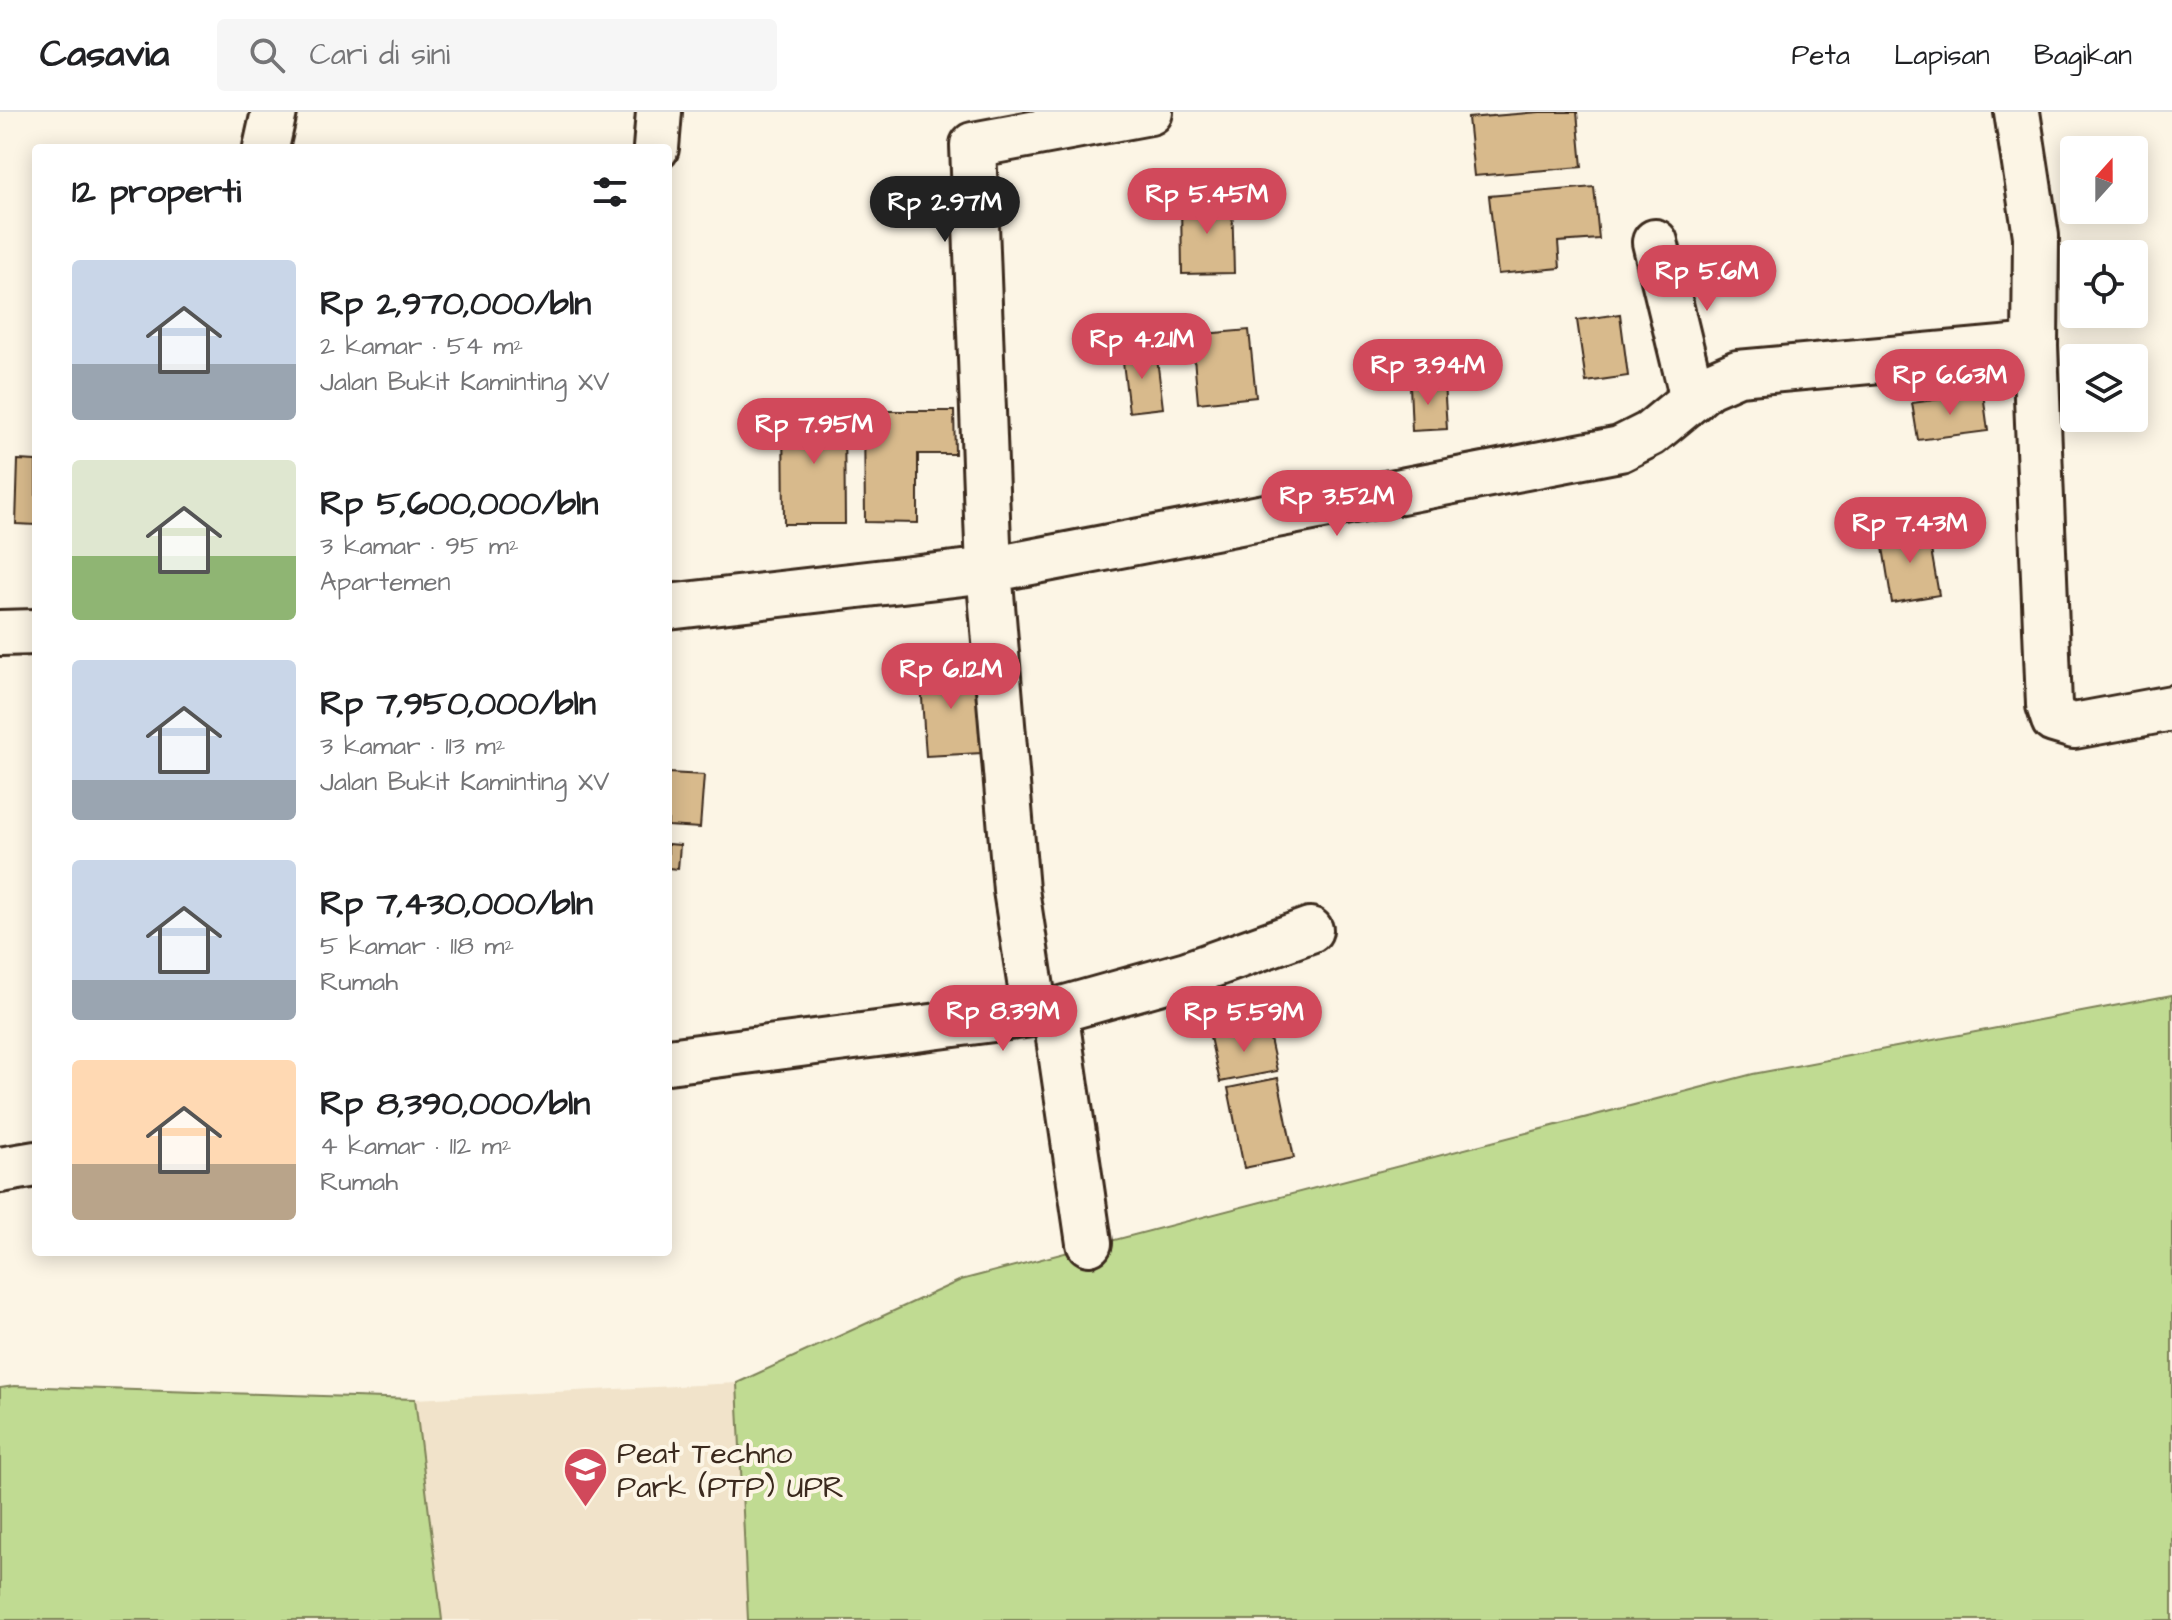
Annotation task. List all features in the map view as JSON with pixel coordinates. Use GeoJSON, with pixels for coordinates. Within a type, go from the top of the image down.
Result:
{"type":"FeatureCollection","features":[{"type":"Feature","properties":{"kind":"street"},"geometry":{"type":"LineString","coordinates":[[267,144],[274,112]]}},
{"type":"Feature","properties":{"kind":"street"},"geometry":{"type":"LineString","coordinates":[[656,144],[659,112]]}},
{"type":"Feature","properties":{"kind":"street"},"geometry":{"type":"LineString","coordinates":[[1089,1243],[1045,1012],[1016,890],[989,570],[970,128],[1150,112]]}},
{"type":"Feature","properties":{"kind":"street"},"geometry":{"type":"LineString","coordinates":[[2017,112],[2036,236],[2035,346],[2044,642],[2049,705],[2054,720],[2074,726],[2172,708]]}},
{"type":"Feature","properties":{"kind":"street"},"geometry":{"type":"LineString","coordinates":[[1655,242],[1693,399]]}},
{"type":"Feature","properties":{"kind":"street"},"geometry":{"type":"LineString","coordinates":[[672,607],[989,570],[1620,449],[1650,434],[1708,386],[1738,373],[2035,346]]}},
{"type":"Feature","properties":{"kind":"street"},"geometry":{"type":"LineString","coordinates":[[0,633],[32,632]]}},
{"type":"Feature","properties":{"kind":"street"},"geometry":{"type":"LineString","coordinates":[[672,1060],[1045,1012],[1187,974],[1310,930]]}},
{"type":"Feature","properties":{"kind":"street"},"geometry":{"type":"LineString","coordinates":[[0,1170],[32,1165]]}},
{"type":"Feature","properties":{"kind":"shaded area","name":"Peat Techno Park (PTP) UPR"},"geometry":{"type":"Polygon","coordinates":[[[737,1383],[748,1620],[442,1620],[415,1399],[737,1383]]]}},
{"type":"Feature","properties":{"kind":"green space"},"geometry":{"type":"Polygon","coordinates":[[[2172,995],[2172,1620],[748,1620],[737,1383],[961,1280],[1753,1074],[2172,995]]]}},
{"type":"Feature","properties":{"kind":"green space"},"geometry":{"type":"Polygon","coordinates":[[[0,1388],[415,1399],[442,1620],[0,1620],[0,1388]]]}},
{"type":"Feature","properties":{"kind":"building"},"geometry":{"type":"Polygon","coordinates":[[[1577,112],[1582,167],[1474,176],[1468,118],[1577,112]]]}},
{"type":"Feature","properties":{"kind":"building"},"geometry":{"type":"Polygon","coordinates":[[[1594,187],[1599,239],[1558,242],[1560,268],[1498,274],[1489,196],[1594,187]]]}},
{"type":"Feature","properties":{"kind":"building"},"geometry":{"type":"Polygon","coordinates":[[[1181,198],[1232,198],[1234,273],[1182,274],[1181,198]]]}},
{"type":"Feature","properties":{"kind":"building"},"geometry":{"type":"Polygon","coordinates":[[[1620,314],[1628,376],[1586,382],[1577,320],[1620,314]]]}},
{"type":"Feature","properties":{"kind":"building"},"geometry":{"type":"Polygon","coordinates":[[[1249,330],[1256,397],[1198,403],[1192,335],[1249,330]]]}},
{"type":"Feature","properties":{"kind":"building"},"geometry":{"type":"Polygon","coordinates":[[[1156,350],[1163,408],[1129,412],[1122,354],[1156,350]]]}},
{"type":"Feature","properties":{"kind":"building"},"geometry":{"type":"Polygon","coordinates":[[[1444,383],[1447,429],[1412,431],[1410,385],[1444,383]]]}},
{"type":"Feature","properties":{"kind":"building"},"geometry":{"type":"Polygon","coordinates":[[[1983,393],[1988,431],[1918,440],[1912,403],[1983,393]]]}},
{"type":"Feature","properties":{"kind":"building"},"geometry":{"type":"Polygon","coordinates":[[[783,409],[844,409],[845,524],[784,524],[783,409]]]}},
{"type":"Feature","properties":{"kind":"building"},"geometry":{"type":"Polygon","coordinates":[[[864,411],[954,411],[955,454],[918,454],[918,523],[865,522],[864,411]]]}},
{"type":"Feature","properties":{"kind":"building"},"geometry":{"type":"Polygon","coordinates":[[[18,460],[32,461],[32,525],[16,524],[18,460]]]}},
{"type":"Feature","properties":{"kind":"building"},"geometry":{"type":"Polygon","coordinates":[[[1927,527],[1939,595],[1892,603],[1881,535],[1927,527]]]}},
{"type":"Feature","properties":{"kind":"building"},"geometry":{"type":"Polygon","coordinates":[[[976,666],[982,753],[926,756],[920,669],[976,666]]]}},
{"type":"Feature","properties":{"kind":"building"},"geometry":{"type":"Polygon","coordinates":[[[672,773],[704,775],[700,828],[672,826],[672,773]]]}},
{"type":"Feature","properties":{"kind":"building"},"geometry":{"type":"Polygon","coordinates":[[[672,844],[680,845],[678,869],[672,868],[672,844]]]}},
{"type":"Feature","properties":{"kind":"building"},"geometry":{"type":"Polygon","coordinates":[[[1267,1025],[1277,1071],[1220,1082],[1210,1037],[1267,1025]]]}},
{"type":"Feature","properties":{"kind":"building"},"geometry":{"type":"Polygon","coordinates":[[[1278,1078],[1294,1158],[1244,1168],[1228,1088],[1278,1078]]]}},
{"type":"Feature","properties":{"kind":"place","name":"Peat Techno Park (PTP) UPR"},"geometry":{"type":"Point","coordinates":[586,1509]}}]}
